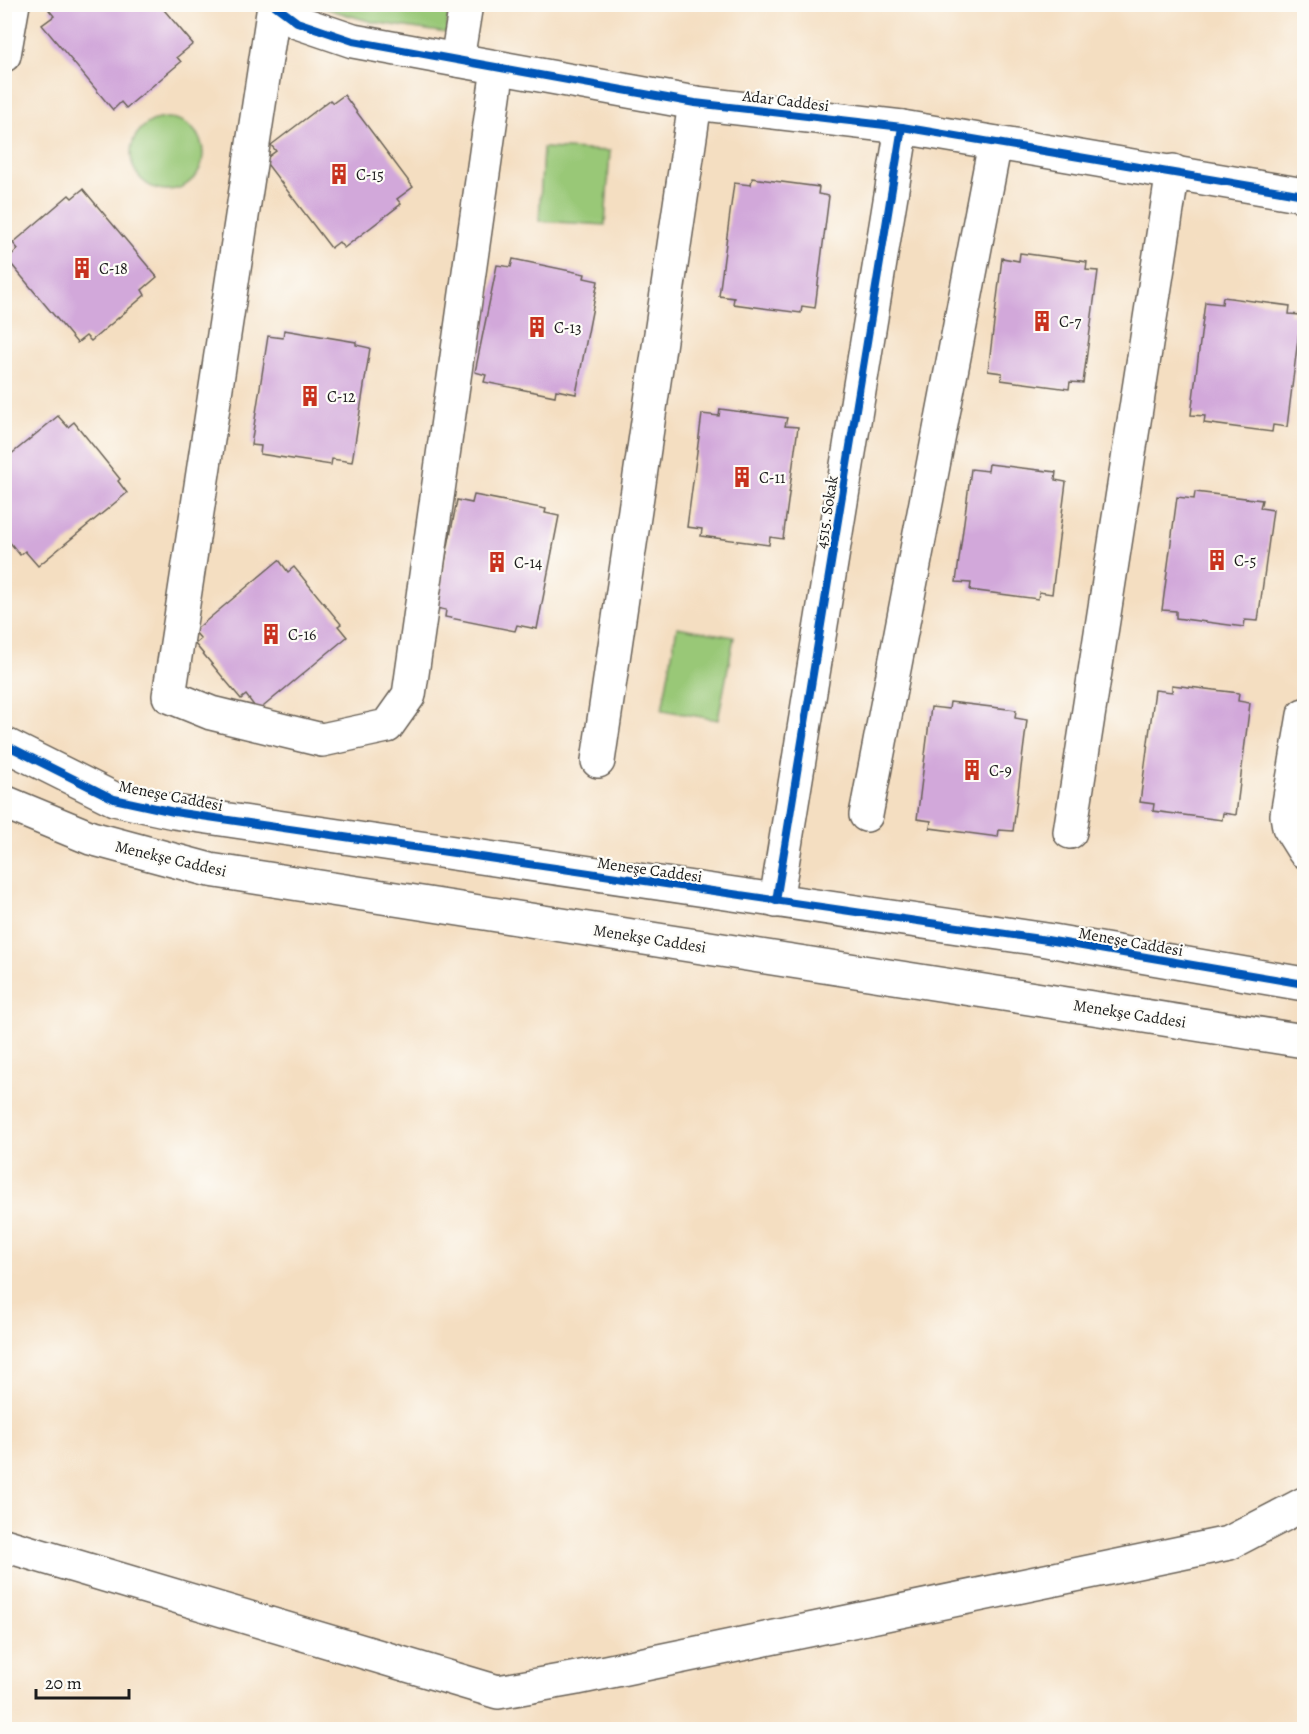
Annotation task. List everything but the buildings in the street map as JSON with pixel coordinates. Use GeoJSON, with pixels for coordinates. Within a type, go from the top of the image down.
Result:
{"type":"FeatureCollection","features":[{"type":"Feature","properties":{"kind":"street"},"geometry":{"type":"LineString","coordinates":[[4,55],[14,4]]}},
{"type":"Feature","properties":{"kind":"street"},"geometry":{"type":"LineString","coordinates":[[457,60],[466,4]]}},
{"type":"Feature","properties":{"kind":"street"},"geometry":{"type":"LineString","coordinates":[[273,5],[169,696],[211,713],[322,740],[387,726],[409,695],[498,68]]}},
{"type":"Feature","properties":{"kind":"street","name":"Adar Caddesi"},"geometry":{"type":"LineString","coordinates":[[273,5],[297,22],[353,40],[498,68],[695,104],[902,128],[1173,171],[1305,195]]}},
{"type":"Feature","properties":{"kind":"street"},"geometry":{"type":"LineString","coordinates":[[598,761],[695,104]]}},
{"type":"Feature","properties":{"kind":"street","name":"4515. Sokak"},"geometry":{"type":"LineString","coordinates":[[776,901],[902,128]]}},
{"type":"Feature","properties":{"kind":"street"},"geometry":{"type":"LineString","coordinates":[[866,815],[995,143]]}},
{"type":"Feature","properties":{"kind":"street"},"geometry":{"type":"LineString","coordinates":[[1070,832],[1173,171]]}},
{"type":"Feature","properties":{"kind":"street"},"geometry":{"type":"LineString","coordinates":[[1305,715],[1287,815],[1289,827],[1305,851]]}},
{"type":"Feature","properties":{"kind":"street","name":"Meneşe Caddesi"},"geometry":{"type":"LineString","coordinates":[[4,744],[114,800],[174,812],[1047,940],[1305,984]]}},
{"type":"Feature","properties":{"kind":"street","name":"Menekşe Caddesi"},"geometry":{"type":"LineString","coordinates":[[4,802],[91,838],[210,870],[1305,1041]]}},
{"type":"Feature","properties":{"kind":"street"},"geometry":{"type":"LineString","coordinates":[[4,1545],[498,1692],[577,1678],[1229,1543],[1305,1504]]}},
{"type":"Feature","properties":{"kind":"green space"},"geometry":{"type":"Polygon","coordinates":[[[313,5],[450,5],[446,33],[372,22],[313,5]]]}},
{"type":"Feature","properties":{"kind":"green space"},"geometry":{"type":"Polygon","coordinates":[[[167,118],[187,124],[197,134],[203,154],[197,174],[187,184],[167,190],[147,184],[137,174],[131,154],[137,134],[147,124],[167,118]]]}},
{"type":"Feature","properties":{"kind":"green space"},"geometry":{"type":"Polygon","coordinates":[[[543,148],[610,151],[605,225],[539,221],[543,148]]]}},
{"type":"Feature","properties":{"kind":"green space"},"geometry":{"type":"Polygon","coordinates":[[[677,627],[734,637],[718,720],[662,710],[677,627]]]}},
{"type":"Feature","properties":{"kind":"cycle path"},"geometry":{"type":"LineString","coordinates":[[273,4],[297,22],[353,41],[695,103],[902,127],[1304,195]]}},
{"type":"Feature","properties":{"kind":"cycle path"},"geometry":{"type":"LineString","coordinates":[[776,901],[902,127]]}},
{"type":"Feature","properties":{"kind":"cycle path"},"geometry":{"type":"LineString","coordinates":[[4,744],[114,799],[174,812],[1047,940],[1304,984]]}},
{"type":"Feature","properties":{"kind":"place","name":"C-15"},"geometry":{"type":"Point","coordinates":[339,174]}},
{"type":"Feature","properties":{"kind":"place","name":"C-18"},"geometry":{"type":"Point","coordinates":[82,268]}},
{"type":"Feature","properties":{"kind":"place","name":"C-7"},"geometry":{"type":"Point","coordinates":[1042,321]}},
{"type":"Feature","properties":{"kind":"place","name":"C-13"},"geometry":{"type":"Point","coordinates":[537,327]}},
{"type":"Feature","properties":{"kind":"place","name":"C-12"},"geometry":{"type":"Point","coordinates":[310,396]}},
{"type":"Feature","properties":{"kind":"place","name":"C-11"},"geometry":{"type":"Point","coordinates":[742,477]}},
{"type":"Feature","properties":{"kind":"place","name":"C-5"},"geometry":{"type":"Point","coordinates":[1217,560]}},
{"type":"Feature","properties":{"kind":"place","name":"C-14"},"geometry":{"type":"Point","coordinates":[497,562]}},
{"type":"Feature","properties":{"kind":"place","name":"C-16"},"geometry":{"type":"Point","coordinates":[271,634]}},
{"type":"Feature","properties":{"kind":"place","name":"C-9"},"geometry":{"type":"Point","coordinates":[972,770]}}]}
